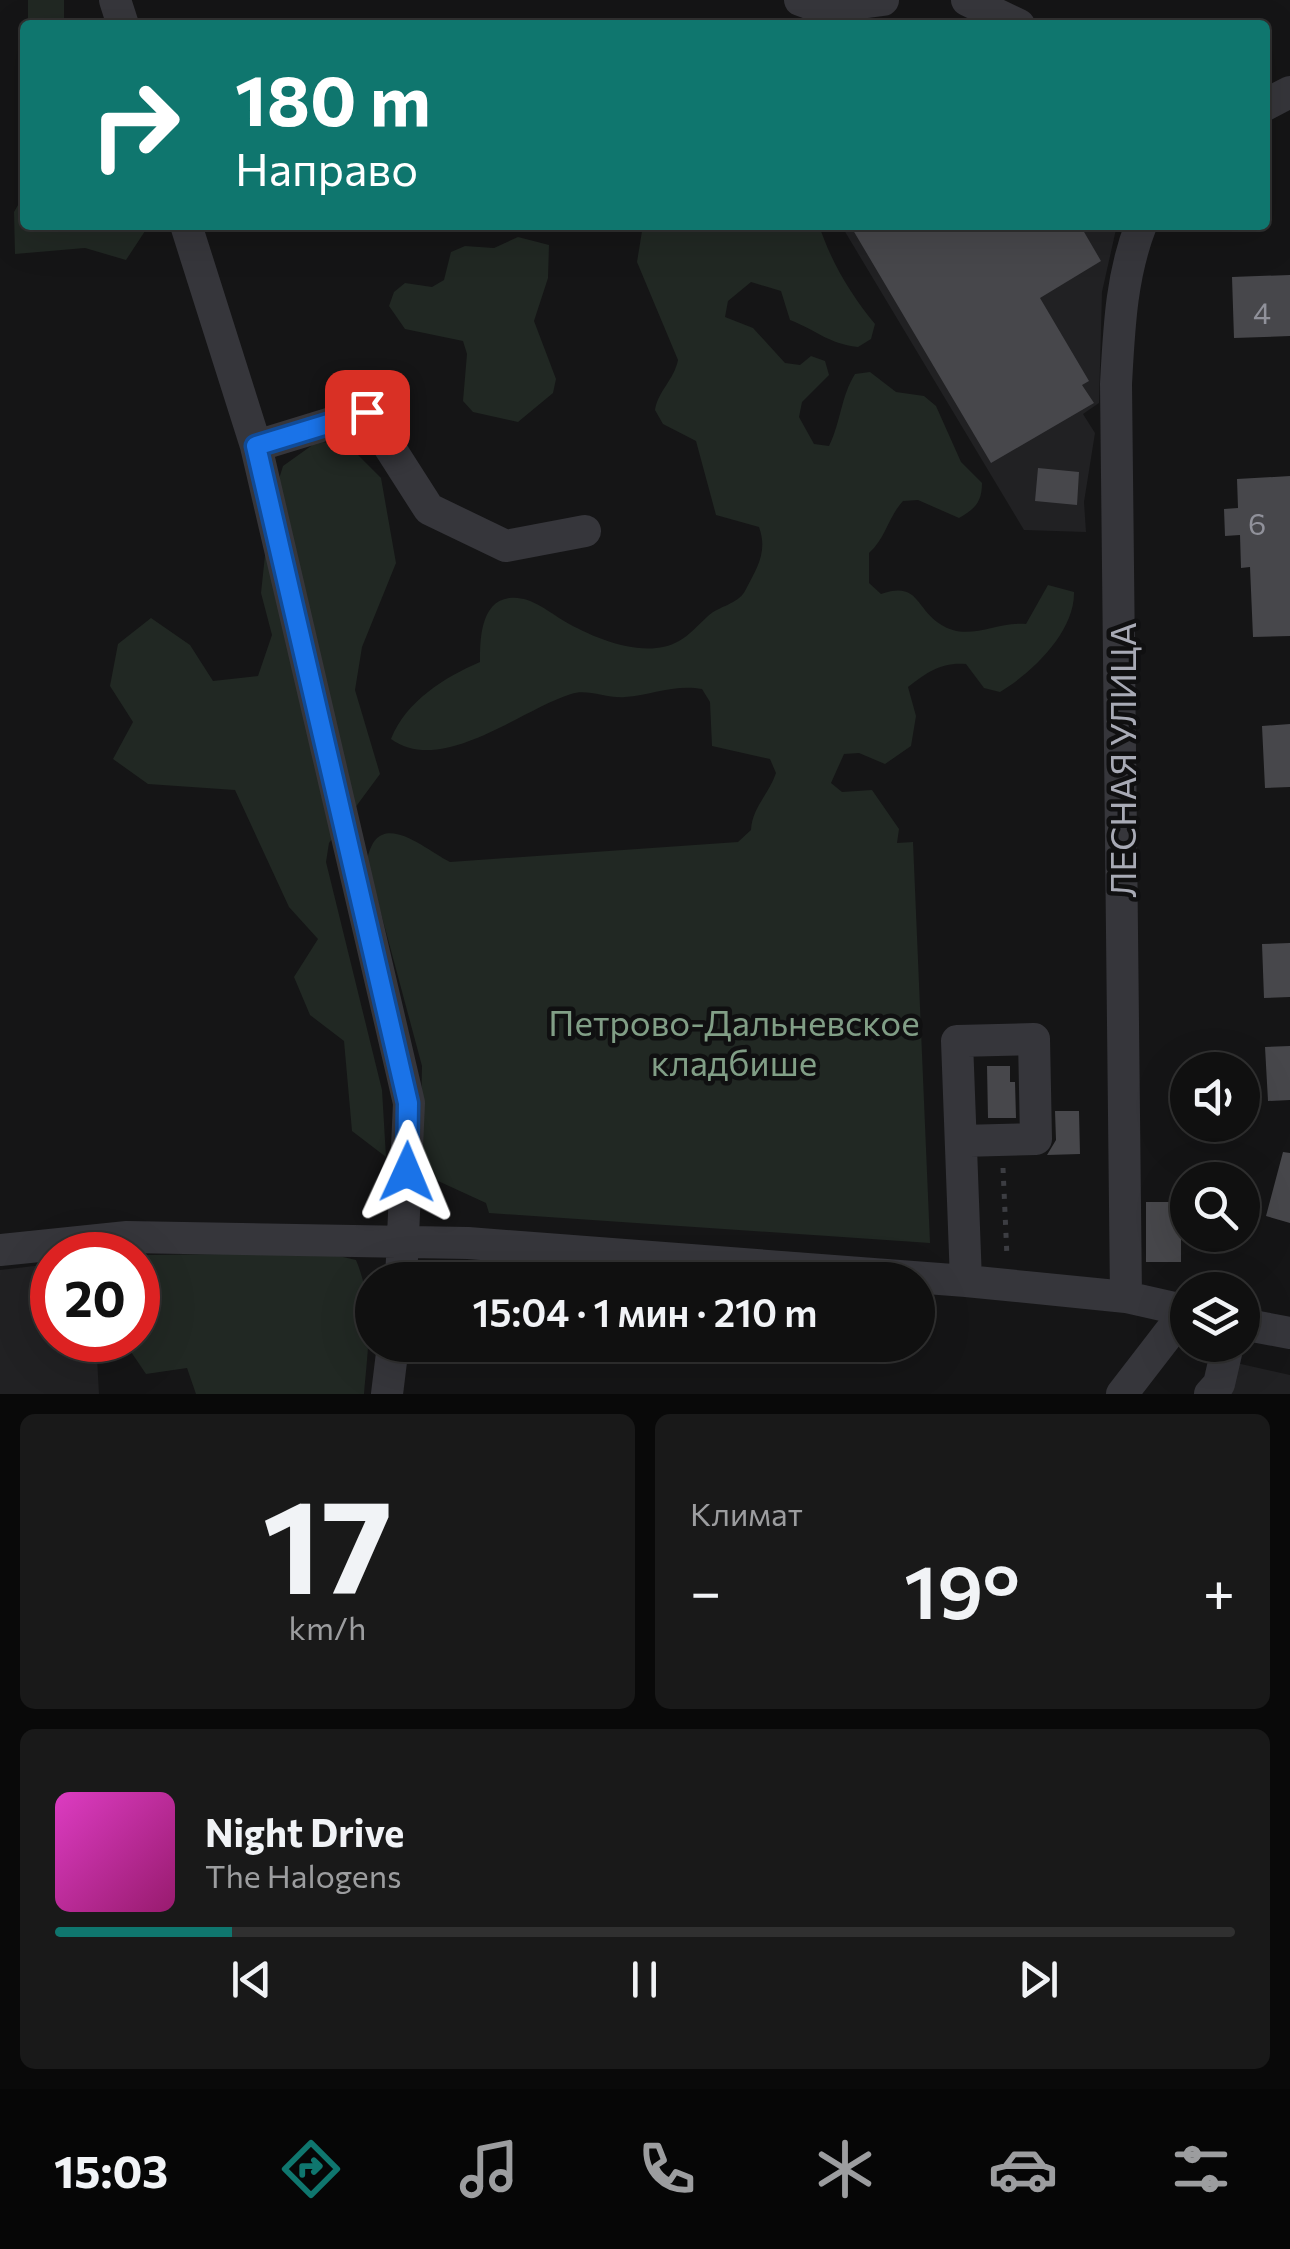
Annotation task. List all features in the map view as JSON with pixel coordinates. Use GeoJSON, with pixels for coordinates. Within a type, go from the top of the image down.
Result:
{"type":"FeatureCollection","features":[{"type":"Feature","properties":{"kind":"street"},"geometry":{"type":"LineString","coordinates":[[800,0],[822,8],[882,0]]}},
{"type":"Feature","properties":{"kind":"street"},"geometry":{"type":"LineString","coordinates":[[967,0],[1008,20]]}},
{"type":"Feature","properties":{"kind":"street"},"geometry":{"type":"LineString","coordinates":[[188,230],[256,446],[408,1103],[403,1262]]}},
{"type":"Feature","properties":{"kind":"street","name":"ЛЕСНАЯ УЛИЦА"},"geometry":{"type":"LineString","coordinates":[[1126,1298],[1116,384],[1121,306],[1139,230]]}},
{"type":"Feature","properties":{"kind":"street"},"geometry":{"type":"LineString","coordinates":[[256,446],[367,412],[429,509],[506,546],[585,531]]}},
{"type":"Feature","properties":{"kind":"street"},"geometry":{"type":"LineString","coordinates":[[960,1141],[1036,1139],[1034,1039],[957,1041],[960,1141],[966,1282]]}},
{"type":"Feature","properties":{"kind":"street"},"geometry":{"type":"LineString","coordinates":[[0,1250],[128,1237],[468,1244],[966,1282],[1126,1298],[1170,1307]]}},
{"type":"Feature","properties":{"kind":"street"},"geometry":{"type":"LineString","coordinates":[[1260,1327],[1290,1332]]}},
{"type":"Feature","properties":{"kind":"street"},"geometry":{"type":"LineString","coordinates":[[1122,1394],[1170,1333]]}},
{"type":"Feature","properties":{"kind":"street"},"geometry":{"type":"LineString","coordinates":[[388,1394],[391,1362]]}},
{"type":"Feature","properties":{"kind":"street"},"geometry":{"type":"LineString","coordinates":[[1210,1394],[1219,1384],[1224,1362]]}},
{"type":"Feature","properties":{"kind":"path"},"geometry":{"type":"LineString","coordinates":[[1002,1140],[1008,1286]]}},
{"type":"Feature","properties":{"kind":"shaded area"},"geometry":{"type":"Polygon","coordinates":[[[844,230],[1116,230],[1102,292],[1099,403],[1083,414],[1095,433],[1084,502],[1086,532],[1024,530],[844,230]]]}},
{"type":"Feature","properties":{"kind":"shaded area"},"geometry":{"type":"Polygon","coordinates":[[[30,1267],[30,1362],[97,1362],[99,1394],[0,1394],[0,1270],[30,1267]]]}},
{"type":"Feature","properties":{"kind":"shaded area"},"geometry":{"type":"Polygon","coordinates":[[[1232,1362],[1290,1375],[1290,1394],[1225,1394],[1232,1362]]]}},
{"type":"Feature","properties":{"kind":"green space"},"geometry":{"type":"Polygon","coordinates":[[[28,0],[64,0],[64,20],[28,20],[28,0]]]}},
{"type":"Feature","properties":{"kind":"green space"},"geometry":{"type":"Polygon","coordinates":[[[20,202],[20,230],[146,230],[126,260],[85,248],[15,254],[14,212],[20,202]]]}},
{"type":"Feature","properties":{"kind":"green space","name":"Петрово-Дальневское кладбише"},"geometry":{"type":"Polygon","coordinates":[[[642,230],[821,230],[842,278],[875,324],[871,339],[858,347],[823,336],[790,320],[781,291],[751,282],[728,301],[725,317],[753,328],[785,363],[800,365],[811,356],[825,361],[829,375],[802,402],[799,417],[814,444],[829,446],[855,374],[870,372],[896,392],[924,396],[936,406],[961,462],[982,483],[979,500],[959,518],[918,500],[903,501],[869,553],[869,583],[881,594],[910,594],[940,624],[961,632],[1026,624],[1048,585],[1074,592],[1067,622],[1059,636],[1025,674],[1000,692],[984,688],[966,664],[942,666],[929,673],[908,687],[916,716],[911,746],[885,764],[859,753],[844,754],[831,783],[842,792],[872,790],[899,829],[897,843],[913,842],[930,1243],[489,1213],[486,1203],[425,1175],[420,1161],[422,1066],[367,861],[372,844],[391,833],[415,841],[450,862],[738,842],[751,830],[754,815],[776,773],[770,759],[712,746],[710,702],[702,689],[692,688],[625,697],[577,692],[481,736],[433,750],[411,748],[391,739],[406,713],[428,692],[480,662],[487,614],[499,601],[524,599],[605,640],[651,648],[683,639],[712,613],[742,595],[754,575],[762,552],[759,527],[716,515],[696,441],[663,424],[655,410],[678,360],[637,262],[642,230]]]}},
{"type":"Feature","properties":{"kind":"green space"},"geometry":{"type":"Polygon","coordinates":[[[518,237],[549,245],[548,278],[534,321],[556,379],[553,393],[518,422],[473,412],[463,401],[467,354],[463,341],[405,329],[389,306],[394,292],[405,283],[432,287],[444,280],[451,252],[465,246],[494,248],[518,237]]]}},
{"type":"Feature","properties":{"kind":"green space"},"geometry":{"type":"Polygon","coordinates":[[[318,441],[351,448],[381,478],[396,563],[362,647],[355,690],[380,774],[329,843],[326,862],[382,1090],[386,1157],[352,1131],[344,1041],[310,1015],[294,977],[318,939],[289,907],[235,790],[148,784],[113,759],[133,722],[110,686],[118,644],[151,618],[190,645],[213,681],[258,676],[272,635],[261,593],[270,508],[283,466],[318,441]]]}},
{"type":"Feature","properties":{"kind":"green space"},"geometry":{"type":"Polygon","coordinates":[[[326,1253],[356,1260],[355,1362],[366,1362],[364,1394],[196,1394],[187,1368],[146,1374],[138,1362],[160,1362],[160,1255],[326,1253]]]}},
{"type":"Feature","properties":{"kind":"building"},"geometry":{"type":"Polygon","coordinates":[[[853,230],[1083,230],[1101,261],[1040,298],[1089,381],[1082,385],[1094,403],[991,463],[853,230]]]}},
{"type":"Feature","properties":{"kind":"building"},"geometry":{"type":"Polygon","coordinates":[[[1290,275],[1290,336],[1234,338],[1232,277],[1290,275]]]}},
{"type":"Feature","properties":{"kind":"building"},"geometry":{"type":"Polygon","coordinates":[[[1038,468],[1079,472],[1077,505],[1035,501],[1038,468]]]}},
{"type":"Feature","properties":{"kind":"building"},"geometry":{"type":"Polygon","coordinates":[[[1290,476],[1290,636],[1253,637],[1250,567],[1241,568],[1240,535],[1225,536],[1224,509],[1238,508],[1237,479],[1290,476]]]}},
{"type":"Feature","properties":{"kind":"building"},"geometry":{"type":"Polygon","coordinates":[[[1290,724],[1290,787],[1265,788],[1262,726],[1290,724]]]}},
{"type":"Feature","properties":{"kind":"building"},"geometry":{"type":"Polygon","coordinates":[[[1290,943],[1290,997],[1264,998],[1262,944],[1290,943]]]}},
{"type":"Feature","properties":{"kind":"building"},"geometry":{"type":"Polygon","coordinates":[[[1290,1046],[1290,1100],[1268,1101],[1265,1047],[1290,1046]]]}},
{"type":"Feature","properties":{"kind":"building"},"geometry":{"type":"Polygon","coordinates":[[[987,1066],[1010,1066],[1010,1082],[1015,1082],[1016,1118],[988,1118],[987,1066]]]}},
{"type":"Feature","properties":{"kind":"building"},"geometry":{"type":"Polygon","coordinates":[[[1055,1111],[1079,1111],[1080,1154],[1047,1155],[1056,1140],[1055,1111]]]}},
{"type":"Feature","properties":{"kind":"building"},"geometry":{"type":"Polygon","coordinates":[[[1283,1152],[1290,1153],[1290,1223],[1266,1216],[1283,1152]]]}},
{"type":"Feature","properties":{"kind":"building"},"geometry":{"type":"Polygon","coordinates":[[[1146,1202],[1170,1202],[1170,1252],[1181,1252],[1181,1262],[1146,1262],[1146,1202]]]}},
{"type":"Feature","properties":{"kind":"route"},"geometry":{"type":"LineString","coordinates":[[367,412],[256,446],[408,1103],[407,1172]]}}]}
